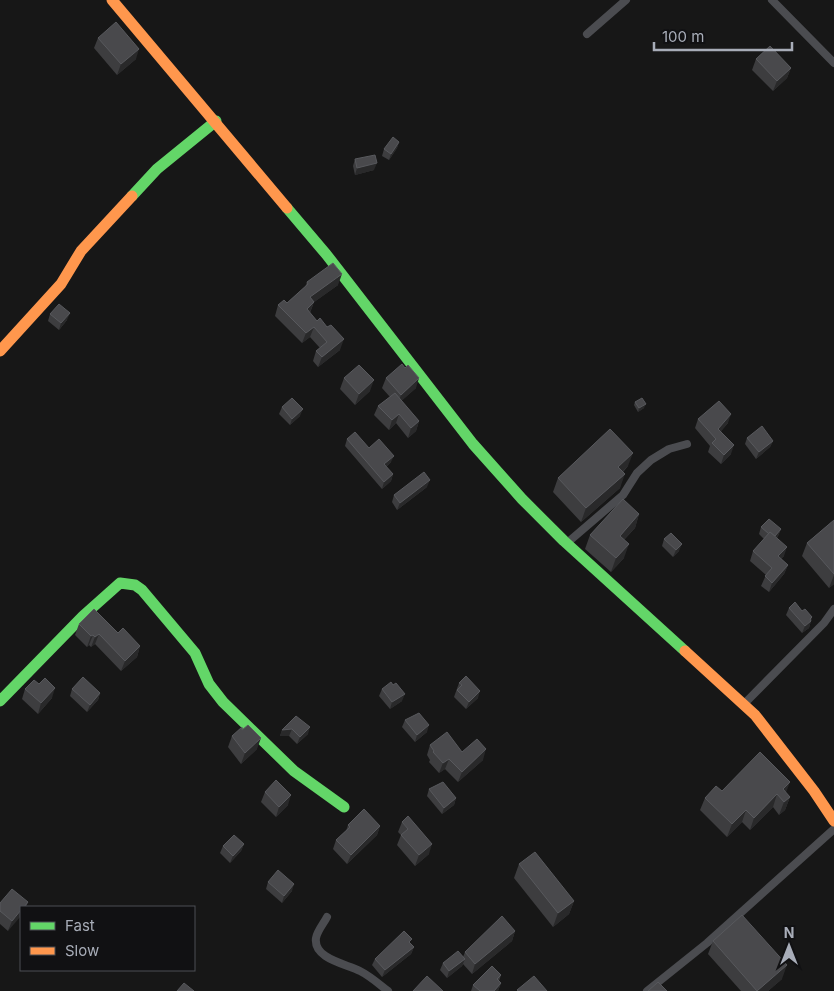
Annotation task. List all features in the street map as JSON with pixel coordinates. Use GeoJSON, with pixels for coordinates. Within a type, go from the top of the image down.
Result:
{"type":"FeatureCollection","features":[{"type":"Feature","properties":{"kind":"street"},"geometry":{"type":"LineString","coordinates":[[112,0],[216,121],[332,262],[473,444],[522,500],[744,704],[781,748],[834,822]]}},
{"type":"Feature","properties":{"kind":"street"},"geometry":{"type":"LineString","coordinates":[[587,34],[626,0]]}},
{"type":"Feature","properties":{"kind":"street"},"geometry":{"type":"LineString","coordinates":[[772,0],[834,63]]}},
{"type":"Feature","properties":{"kind":"street"},"geometry":{"type":"LineString","coordinates":[[0,351],[61,284],[81,251],[157,169],[216,121]]}},
{"type":"Feature","properties":{"kind":"street"},"geometry":{"type":"LineString","coordinates":[[567,543],[623,495],[638,473],[652,460],[669,449],[687,444]]}},
{"type":"Feature","properties":{"kind":"street"},"geometry":{"type":"LineString","coordinates":[[0,701],[83,616],[120,583],[127,582],[142,590],[195,653],[202,664],[210,686],[236,715],[298,776],[320,793],[344,806]]}},
{"type":"Feature","properties":{"kind":"street"},"geometry":{"type":"LineString","coordinates":[[744,704],[824,623],[834,609]]}},
{"type":"Feature","properties":{"kind":"street"},"geometry":{"type":"LineString","coordinates":[[647,991],[708,943],[834,830]]}},
{"type":"Feature","properties":{"kind":"street"},"geometry":{"type":"LineString","coordinates":[[327,918],[316,938],[317,945],[324,954],[335,961],[359,970],[388,991]]}},
{"type":"Feature","properties":{"kind":"building"},"geometry":{"type":"Polygon","coordinates":[[[116,22],[139,49],[121,64],[98,38],[116,22]]]}},
{"type":"Feature","properties":{"kind":"building"},"geometry":{"type":"Polygon","coordinates":[[[770,46],[791,68],[777,81],[756,59],[770,46]]]}},
{"type":"Feature","properties":{"kind":"building"},"geometry":{"type":"Polygon","coordinates":[[[393,137],[399,142],[391,154],[384,149],[393,137]]]}},
{"type":"Feature","properties":{"kind":"building"},"geometry":{"type":"Polygon","coordinates":[[[375,155],[377,163],[357,168],[355,159],[375,155]]]}},
{"type":"Feature","properties":{"kind":"building"},"geometry":{"type":"Polygon","coordinates":[[[333,263],[342,274],[310,297],[314,302],[307,309],[317,321],[320,318],[327,327],[331,325],[344,339],[322,357],[316,351],[327,342],[314,327],[306,333],[278,305],[284,300],[287,303],[308,284],[307,282],[333,263]]]}},
{"type":"Feature","properties":{"kind":"building"},"geometry":{"type":"Polygon","coordinates":[[[59,304],[70,313],[61,323],[50,314],[59,304]]]}},
{"type":"Feature","properties":{"kind":"building"},"geometry":{"type":"Polygon","coordinates":[[[402,364],[405,368],[408,365],[419,378],[401,395],[386,378],[402,364]]]}},
{"type":"Feature","properties":{"kind":"building"},"geometry":{"type":"Polygon","coordinates":[[[359,365],[374,380],[359,394],[344,378],[359,365]]]}},
{"type":"Feature","properties":{"kind":"building"},"geometry":{"type":"Polygon","coordinates":[[[395,393],[419,421],[411,428],[399,414],[392,420],[378,406],[395,393]]]}},
{"type":"Feature","properties":{"kind":"building"},"geometry":{"type":"Polygon","coordinates":[[[292,398],[303,409],[292,419],[282,407],[292,398]]]}},
{"type":"Feature","properties":{"kind":"building"},"geometry":{"type":"Polygon","coordinates":[[[642,398],[646,404],[639,408],[635,402],[642,398]]]}},
{"type":"Feature","properties":{"kind":"building"},"geometry":{"type":"Polygon","coordinates":[[[719,401],[731,414],[718,429],[734,445],[724,455],[712,443],[716,439],[698,419],[719,401]]]}},
{"type":"Feature","properties":{"kind":"building"},"geometry":{"type":"Polygon","coordinates":[[[762,426],[773,441],[759,452],[747,438],[762,426]]]}},
{"type":"Feature","properties":{"kind":"building"},"geometry":{"type":"Polygon","coordinates":[[[610,429],[633,453],[618,467],[625,474],[586,508],[558,478],[610,429]]]}},
{"type":"Feature","properties":{"kind":"building"},"geometry":{"type":"Polygon","coordinates":[[[355,432],[369,448],[379,439],[394,456],[384,464],[393,474],[384,482],[347,439],[355,432]]]}},
{"type":"Feature","properties":{"kind":"building"},"geometry":{"type":"Polygon","coordinates":[[[424,472],[430,480],[400,503],[394,495],[424,472]]]}},
{"type":"Feature","properties":{"kind":"building"},"geometry":{"type":"Polygon","coordinates":[[[623,499],[639,514],[620,536],[629,544],[616,558],[590,535],[623,499]]]}},
{"type":"Feature","properties":{"kind":"building"},"geometry":{"type":"Polygon","coordinates":[[[769,519],[781,529],[775,536],[770,532],[769,534],[761,527],[769,519]]]}},
{"type":"Feature","properties":{"kind":"building"},"geometry":{"type":"Polygon","coordinates":[[[834,520],[834,574],[807,543],[834,520]]]}},
{"type":"Feature","properties":{"kind":"building"},"geometry":{"type":"Polygon","coordinates":[[[770,532],[787,547],[778,556],[788,565],[772,583],[765,576],[772,568],[753,551],[770,532]]]}},
{"type":"Feature","properties":{"kind":"building"},"geometry":{"type":"Polygon","coordinates":[[[671,533],[682,544],[676,550],[664,539],[671,533]]]}},
{"type":"Feature","properties":{"kind":"building"},"geometry":{"type":"Polygon","coordinates":[[[795,602],[802,611],[805,609],[812,617],[811,621],[805,626],[789,608],[795,602]]]}},
{"type":"Feature","properties":{"kind":"building"},"geometry":{"type":"Polygon","coordinates":[[[94,609],[118,633],[123,628],[140,646],[125,661],[99,634],[95,637],[91,636],[79,624],[94,609]]]}},
{"type":"Feature","properties":{"kind":"building"},"geometry":{"type":"Polygon","coordinates":[[[466,676],[480,691],[469,702],[457,690],[462,685],[459,683],[466,676]]]}},
{"type":"Feature","properties":{"kind":"building"},"geometry":{"type":"Polygon","coordinates":[[[83,677],[100,693],[90,705],[72,689],[83,677]]]}},
{"type":"Feature","properties":{"kind":"building"},"geometry":{"type":"Polygon","coordinates":[[[45,678],[55,688],[41,703],[25,689],[34,680],[39,684],[45,678]]]}},
{"type":"Feature","properties":{"kind":"building"},"geometry":{"type":"Polygon","coordinates":[[[391,682],[393,685],[396,683],[405,694],[392,702],[382,689],[391,682]]]}},
{"type":"Feature","properties":{"kind":"building"},"geometry":{"type":"Polygon","coordinates":[[[419,713],[429,725],[417,735],[405,720],[419,713]]]}},
{"type":"Feature","properties":{"kind":"building"},"geometry":{"type":"Polygon","coordinates":[[[296,716],[310,727],[300,737],[292,729],[282,730],[296,716]]]}},
{"type":"Feature","properties":{"kind":"building"},"geometry":{"type":"Polygon","coordinates":[[[248,725],[261,738],[245,753],[232,736],[242,727],[242,730],[248,725]]]}},
{"type":"Feature","properties":{"kind":"building"},"geometry":{"type":"Polygon","coordinates":[[[447,732],[462,752],[477,739],[486,749],[462,772],[449,759],[443,763],[433,752],[430,745],[447,732]]]}},
{"type":"Feature","properties":{"kind":"building"},"geometry":{"type":"Polygon","coordinates":[[[760,752],[790,782],[783,789],[790,797],[784,802],[777,794],[754,818],[746,810],[732,824],[705,798],[716,786],[722,791],[760,752]]]}},
{"type":"Feature","properties":{"kind":"building"},"geometry":{"type":"Polygon","coordinates":[[[276,780],[291,795],[279,807],[265,792],[276,780]]]}},
{"type":"Feature","properties":{"kind":"building"},"geometry":{"type":"Polygon","coordinates":[[[443,782],[456,798],[444,808],[429,789],[443,782]]]}},
{"type":"Feature","properties":{"kind":"building"},"geometry":{"type":"Polygon","coordinates":[[[364,809],[380,826],[351,855],[336,840],[350,827],[348,825],[364,809]]]}},
{"type":"Feature","properties":{"kind":"building"},"geometry":{"type":"Polygon","coordinates":[[[408,816],[432,844],[419,855],[401,835],[408,829],[402,822],[408,816]]]}},
{"type":"Feature","properties":{"kind":"building"},"geometry":{"type":"Polygon","coordinates":[[[234,835],[244,844],[233,856],[223,846],[234,835]]]}},
{"type":"Feature","properties":{"kind":"building"},"geometry":{"type":"Polygon","coordinates":[[[535,852],[574,901],[558,913],[519,864],[535,852]]]}},
{"type":"Feature","properties":{"kind":"building"},"geometry":{"type":"Polygon","coordinates":[[[278,870],[294,884],[284,896],[268,882],[278,870]]]}},
{"type":"Feature","properties":{"kind":"building"},"geometry":{"type":"Polygon","coordinates":[[[12,889],[28,902],[25,906],[20,906],[20,911],[12,921],[0,911],[0,903],[12,889]]]}},
{"type":"Feature","properties":{"kind":"building"},"geometry":{"type":"Polygon","coordinates":[[[742,915],[787,965],[757,991],[713,941],[742,915]]]}},
{"type":"Feature","properties":{"kind":"building"},"geometry":{"type":"Polygon","coordinates":[[[502,916],[515,931],[475,964],[465,952],[502,916]]]}},
{"type":"Feature","properties":{"kind":"building"},"geometry":{"type":"Polygon","coordinates":[[[404,931],[412,939],[409,942],[414,947],[385,970],[375,959],[404,931]]]}},
{"type":"Feature","properties":{"kind":"building"},"geometry":{"type":"Polygon","coordinates":[[[458,951],[465,959],[449,971],[443,963],[458,951]]]}},
{"type":"Feature","properties":{"kind":"building"},"geometry":{"type":"Polygon","coordinates":[[[492,966],[501,975],[497,979],[501,983],[494,991],[480,991],[473,985],[492,966]]]}},
{"type":"Feature","properties":{"kind":"building"},"geometry":{"type":"Polygon","coordinates":[[[427,976],[443,991],[413,991],[427,976]]]}},
{"type":"Feature","properties":{"kind":"building"},"geometry":{"type":"Polygon","coordinates":[[[534,976],[547,991],[517,990],[534,976]]]}},
{"type":"Feature","properties":{"kind":"building"},"geometry":{"type":"Polygon","coordinates":[[[658,982],[667,991],[648,991],[658,982]]]}},
{"type":"Feature","properties":{"kind":"building"},"geometry":{"type":"Polygon","coordinates":[[[184,983],[194,991],[177,991],[184,983]]]}},
{"type":"Feature","properties":{"kind":"traffic: fast"},"geometry":{"type":"LineString","coordinates":[[132,196],[157,169],[216,121]]}},
{"type":"Feature","properties":{"kind":"traffic: fast"},"geometry":{"type":"LineString","coordinates":[[287,208],[326,254],[473,444],[522,499],[564,541],[685,651]]}},
{"type":"Feature","properties":{"kind":"traffic: fast"},"geometry":{"type":"LineString","coordinates":[[0,701],[83,616],[120,583],[135,585],[142,590],[195,653],[209,684],[223,702],[294,771],[344,807]]}},
{"type":"Feature","properties":{"kind":"traffic: slow"},"geometry":{"type":"LineString","coordinates":[[112,0],[287,208]]}},
{"type":"Feature","properties":{"kind":"traffic: slow"},"geometry":{"type":"LineString","coordinates":[[0,351],[61,284],[81,251],[132,196]]}},
{"type":"Feature","properties":{"kind":"traffic: slow"},"geometry":{"type":"LineString","coordinates":[[685,651],[755,715],[814,791],[834,821]]}}]}
